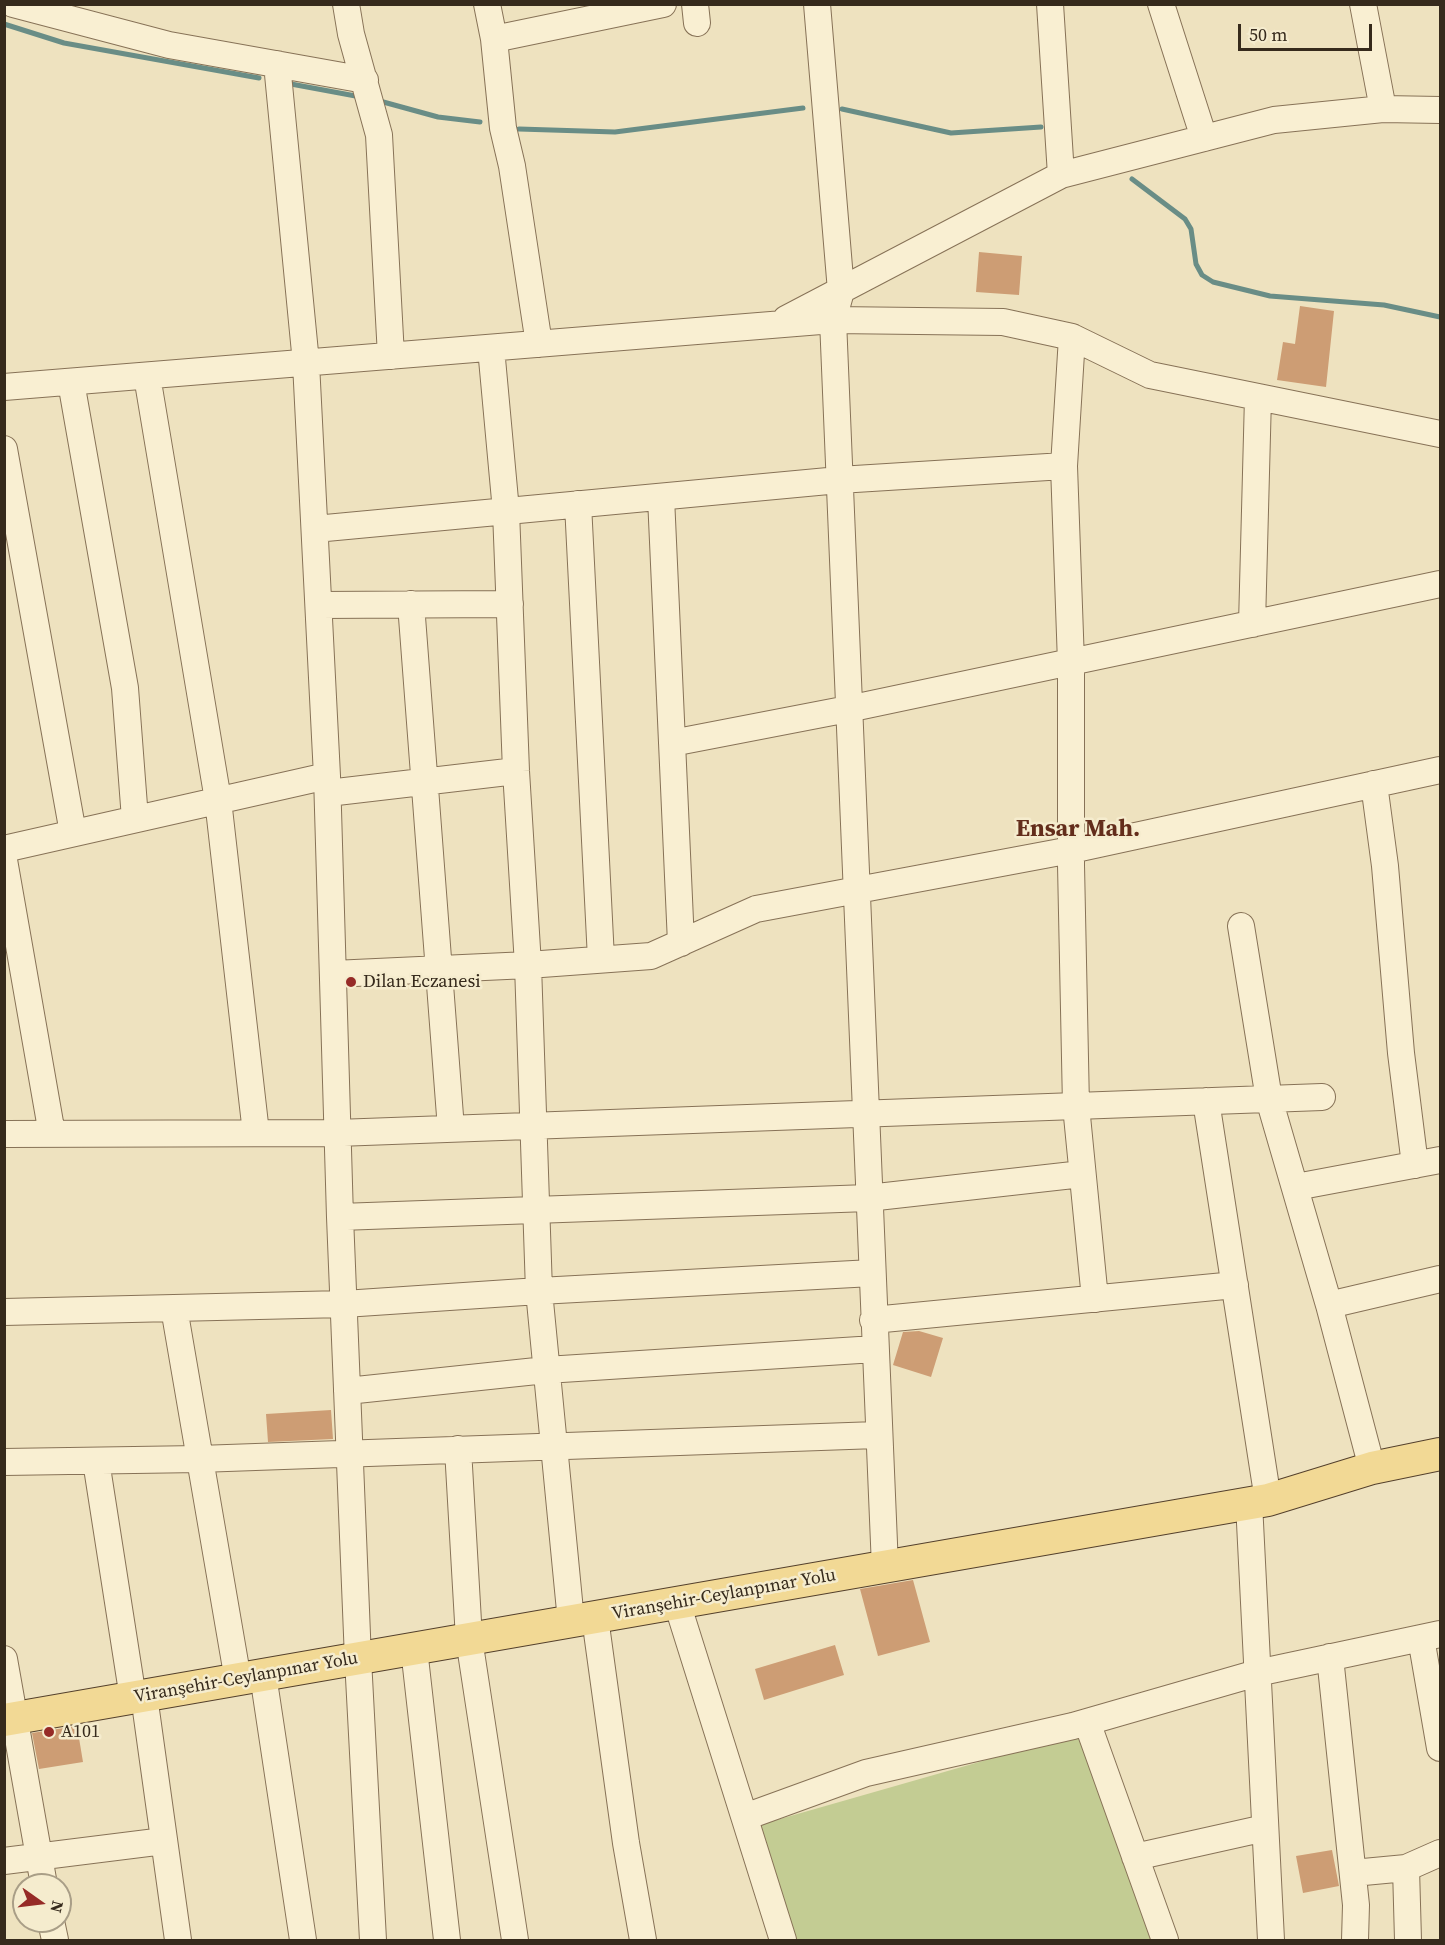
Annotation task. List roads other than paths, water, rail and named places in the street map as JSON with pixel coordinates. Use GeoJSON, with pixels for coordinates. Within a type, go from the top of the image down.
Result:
{"type":"FeatureCollection","features":[{"type":"Feature","properties":{"kind":"main road","name":"Viranşehir-Ceylanpınar Yolu"},"geometry":{"type":"LineString","coordinates":[[9,1720],[1259,1502],[1372,1468],[1440,1454]]}},
{"type":"Feature","properties":{"kind":"street"},"geometry":{"type":"LineString","coordinates":[[13,4],[169,45],[365,80]]}},
{"type":"Feature","properties":{"kind":"street"},"geometry":{"type":"LineString","coordinates":[[346,4],[351,34],[379,135],[391,356]]}},
{"type":"Feature","properties":{"kind":"street"},"geometry":{"type":"LineString","coordinates":[[487,4],[494,39],[503,128],[512,166],[539,344]]}},
{"type":"Feature","properties":{"kind":"street"},"geometry":{"type":"LineString","coordinates":[[817,4],[841,291],[833,320],[877,1435],[885,1567]]}},
{"type":"Feature","properties":{"kind":"street"},"geometry":{"type":"LineString","coordinates":[[1050,4],[1061,175]]}},
{"type":"Feature","properties":{"kind":"street"},"geometry":{"type":"LineString","coordinates":[[1161,4],[1204,138]]}},
{"type":"Feature","properties":{"kind":"street"},"geometry":{"type":"LineString","coordinates":[[1363,4],[1383,109]]}},
{"type":"Feature","properties":{"kind":"street"},"geometry":{"type":"LineString","coordinates":[[494,39],[648,6]]}},
{"type":"Feature","properties":{"kind":"street"},"geometry":{"type":"LineString","coordinates":[[277,64],[306,363],[319,605],[347,1391],[373,1941]]}},
{"type":"Feature","properties":{"kind":"street"},"geometry":{"type":"LineString","coordinates":[[775,325],[1061,175],[1274,120],[1383,109],[1440,110]]}},
{"type":"Feature","properties":{"kind":"street"},"geometry":{"type":"LineString","coordinates":[[4,387],[833,320],[1003,322],[1072,337],[1150,375],[1440,434]]}},
{"type":"Feature","properties":{"kind":"street"},"geometry":{"type":"LineString","coordinates":[[1072,337],[1064,466],[1071,663],[1071,850],[1076,1106],[1095,1299]]}},
{"type":"Feature","properties":{"kind":"street"},"geometry":{"type":"LineString","coordinates":[[491,348],[506,511],[516,771],[528,965],[539,1291],[546,1370],[554,1446],[583,1619],[643,1941]]}},
{"type":"Feature","properties":{"kind":"street"},"geometry":{"type":"LineString","coordinates":[[147,376],[218,800],[256,1133]]}},
{"type":"Feature","properties":{"kind":"street"},"geometry":{"type":"LineString","coordinates":[[71,382],[124,688],[135,819]]}},
{"type":"Feature","properties":{"kind":"street"},"geometry":{"type":"LineString","coordinates":[[1252,624],[1258,397]]}},
{"type":"Feature","properties":{"kind":"street"},"geometry":{"type":"LineString","coordinates":[[4,449],[73,833]]}},
{"type":"Feature","properties":{"kind":"street"},"geometry":{"type":"LineString","coordinates":[[315,529],[839,480],[1064,466]]}},
{"type":"Feature","properties":{"kind":"street"},"geometry":{"type":"LineString","coordinates":[[661,497],[681,943]]}},
{"type":"Feature","properties":{"kind":"street"},"geometry":{"type":"LineString","coordinates":[[578,504],[601,959]]}},
{"type":"Feature","properties":{"kind":"street"},"geometry":{"type":"LineString","coordinates":[[672,743],[1071,663],[1440,584]]}},
{"type":"Feature","properties":{"kind":"street"},"geometry":{"type":"LineString","coordinates":[[319,605],[510,603]]}},
{"type":"Feature","properties":{"kind":"street"},"geometry":{"type":"LineString","coordinates":[[411,604],[440,969],[450,1129]]}},
{"type":"Feature","properties":{"kind":"street"},"geometry":{"type":"LineString","coordinates":[[333,974],[528,965],[651,956],[756,909],[1071,850],[1440,770]]}},
{"type":"Feature","properties":{"kind":"street"},"geometry":{"type":"LineString","coordinates":[[4,849],[218,800],[327,784],[426,782],[516,771]]}},
{"type":"Feature","properties":{"kind":"street"},"geometry":{"type":"LineString","coordinates":[[1374,784],[1385,866],[1401,1053],[1415,1165]]}},
{"type":"Feature","properties":{"kind":"street"},"geometry":{"type":"LineString","coordinates":[[4,860],[51,1134]]}},
{"type":"Feature","properties":{"kind":"street"},"geometry":{"type":"LineString","coordinates":[[1240,926],[1269,1099],[1329,1305],[1372,1468]]}},
{"type":"Feature","properties":{"kind":"street"},"geometry":{"type":"LineString","coordinates":[[4,1134],[337,1133],[1322,1097]]}},
{"type":"Feature","properties":{"kind":"street"},"geometry":{"type":"LineString","coordinates":[[1206,1101],[1235,1286],[1259,1502],[1257,1672],[1271,1941]]}},
{"type":"Feature","properties":{"kind":"street"},"geometry":{"type":"LineString","coordinates":[[1296,1187],[1440,1160]]}},
{"type":"Feature","properties":{"kind":"street"},"geometry":{"type":"LineString","coordinates":[[340,1217],[868,1198],[1082,1174]]}},
{"type":"Feature","properties":{"kind":"street"},"geometry":{"type":"LineString","coordinates":[[4,1312],[344,1304],[539,1291],[872,1274]]}},
{"type":"Feature","properties":{"kind":"street"},"geometry":{"type":"LineString","coordinates":[[1329,1305],[1440,1279]]}},
{"type":"Feature","properties":{"kind":"street"},"geometry":{"type":"LineString","coordinates":[[873,1320],[1235,1286]]}},
{"type":"Feature","properties":{"kind":"street"},"geometry":{"type":"LineString","coordinates":[[174,1308],[199,1459],[251,1677],[303,1941]]}},
{"type":"Feature","properties":{"kind":"street"},"geometry":{"type":"LineString","coordinates":[[347,1391],[546,1370],[875,1349]]}},
{"type":"Feature","properties":{"kind":"street"},"geometry":{"type":"LineString","coordinates":[[4,1462],[199,1459],[877,1435]]}},
{"type":"Feature","properties":{"kind":"street"},"geometry":{"type":"LineString","coordinates":[[458,1449],[469,1639],[515,1941]]}},
{"type":"Feature","properties":{"kind":"street"},"geometry":{"type":"LineString","coordinates":[[96,1461],[164,1840],[178,1941]]}},
{"type":"Feature","properties":{"kind":"street"},"geometry":{"type":"LineString","coordinates":[[677,1603],[783,1941]]}},
{"type":"Feature","properties":{"kind":"street"},"geometry":{"type":"LineString","coordinates":[[745,1817],[866,1773],[1087,1722],[1257,1672],[1431,1636],[1440,1748]]}},
{"type":"Feature","properties":{"kind":"street"},"geometry":{"type":"LineString","coordinates":[[414,1649],[447,1941]]}},
{"type":"Feature","properties":{"kind":"street"},"geometry":{"type":"LineString","coordinates":[[1330,1657],[1356,1905],[1355,1941]]}},
{"type":"Feature","properties":{"kind":"street"},"geometry":{"type":"LineString","coordinates":[[4,1659],[9,1720],[42,1873]]}},
{"type":"Feature","properties":{"kind":"street"},"geometry":{"type":"LineString","coordinates":[[1087,1722],[1165,1941]]}},
{"type":"Feature","properties":{"kind":"street"},"geometry":{"type":"LineString","coordinates":[[1135,1857],[1265,1828]]}},
{"type":"Feature","properties":{"kind":"street"},"geometry":{"type":"LineString","coordinates":[[4,1861],[164,1840]]}},
{"type":"Feature","properties":{"kind":"street"},"geometry":{"type":"LineString","coordinates":[[1353,1873],[1406,1868],[1440,1853]]}},
{"type":"Feature","properties":{"kind":"street"},"geometry":{"type":"LineString","coordinates":[[1406,1868],[1408,1941]]}},
{"type":"Feature","properties":{"kind":"waterway"},"geometry":{"type":"LineString","coordinates":[[4,24],[64,43],[259,78]]}},
{"type":"Feature","properties":{"kind":"waterway"},"geometry":{"type":"LineString","coordinates":[[291,84],[361,97]]}},
{"type":"Feature","properties":{"kind":"waterway"},"geometry":{"type":"LineString","coordinates":[[376,100],[438,117],[480,122]]}},
{"type":"Feature","properties":{"kind":"waterway"},"geometry":{"type":"LineString","coordinates":[[519,129],[615,132],[803,108]]}},
{"type":"Feature","properties":{"kind":"waterway"},"geometry":{"type":"LineString","coordinates":[[842,109],[951,133],[1041,127]]}},
{"type":"Feature","properties":{"kind":"waterway"},"geometry":{"type":"LineString","coordinates":[[1132,179],[1185,219],[1191,229],[1196,264],[1202,275],[1213,282],[1270,296],[1384,305],[1440,317]]}},
{"type":"Feature","properties":{"kind":"place","name":"Dilan Eczanesi"},"geometry":{"type":"Point","coordinates":[351,982]}},
{"type":"Feature","properties":{"kind":"place","name":"A101"},"geometry":{"type":"Point","coordinates":[49,1732]}},
{"type":"Feature","properties":{"kind":"district","name":"Ensar Mah."},"geometry":{"type":"Point","coordinates":[1078,830]}}]}
